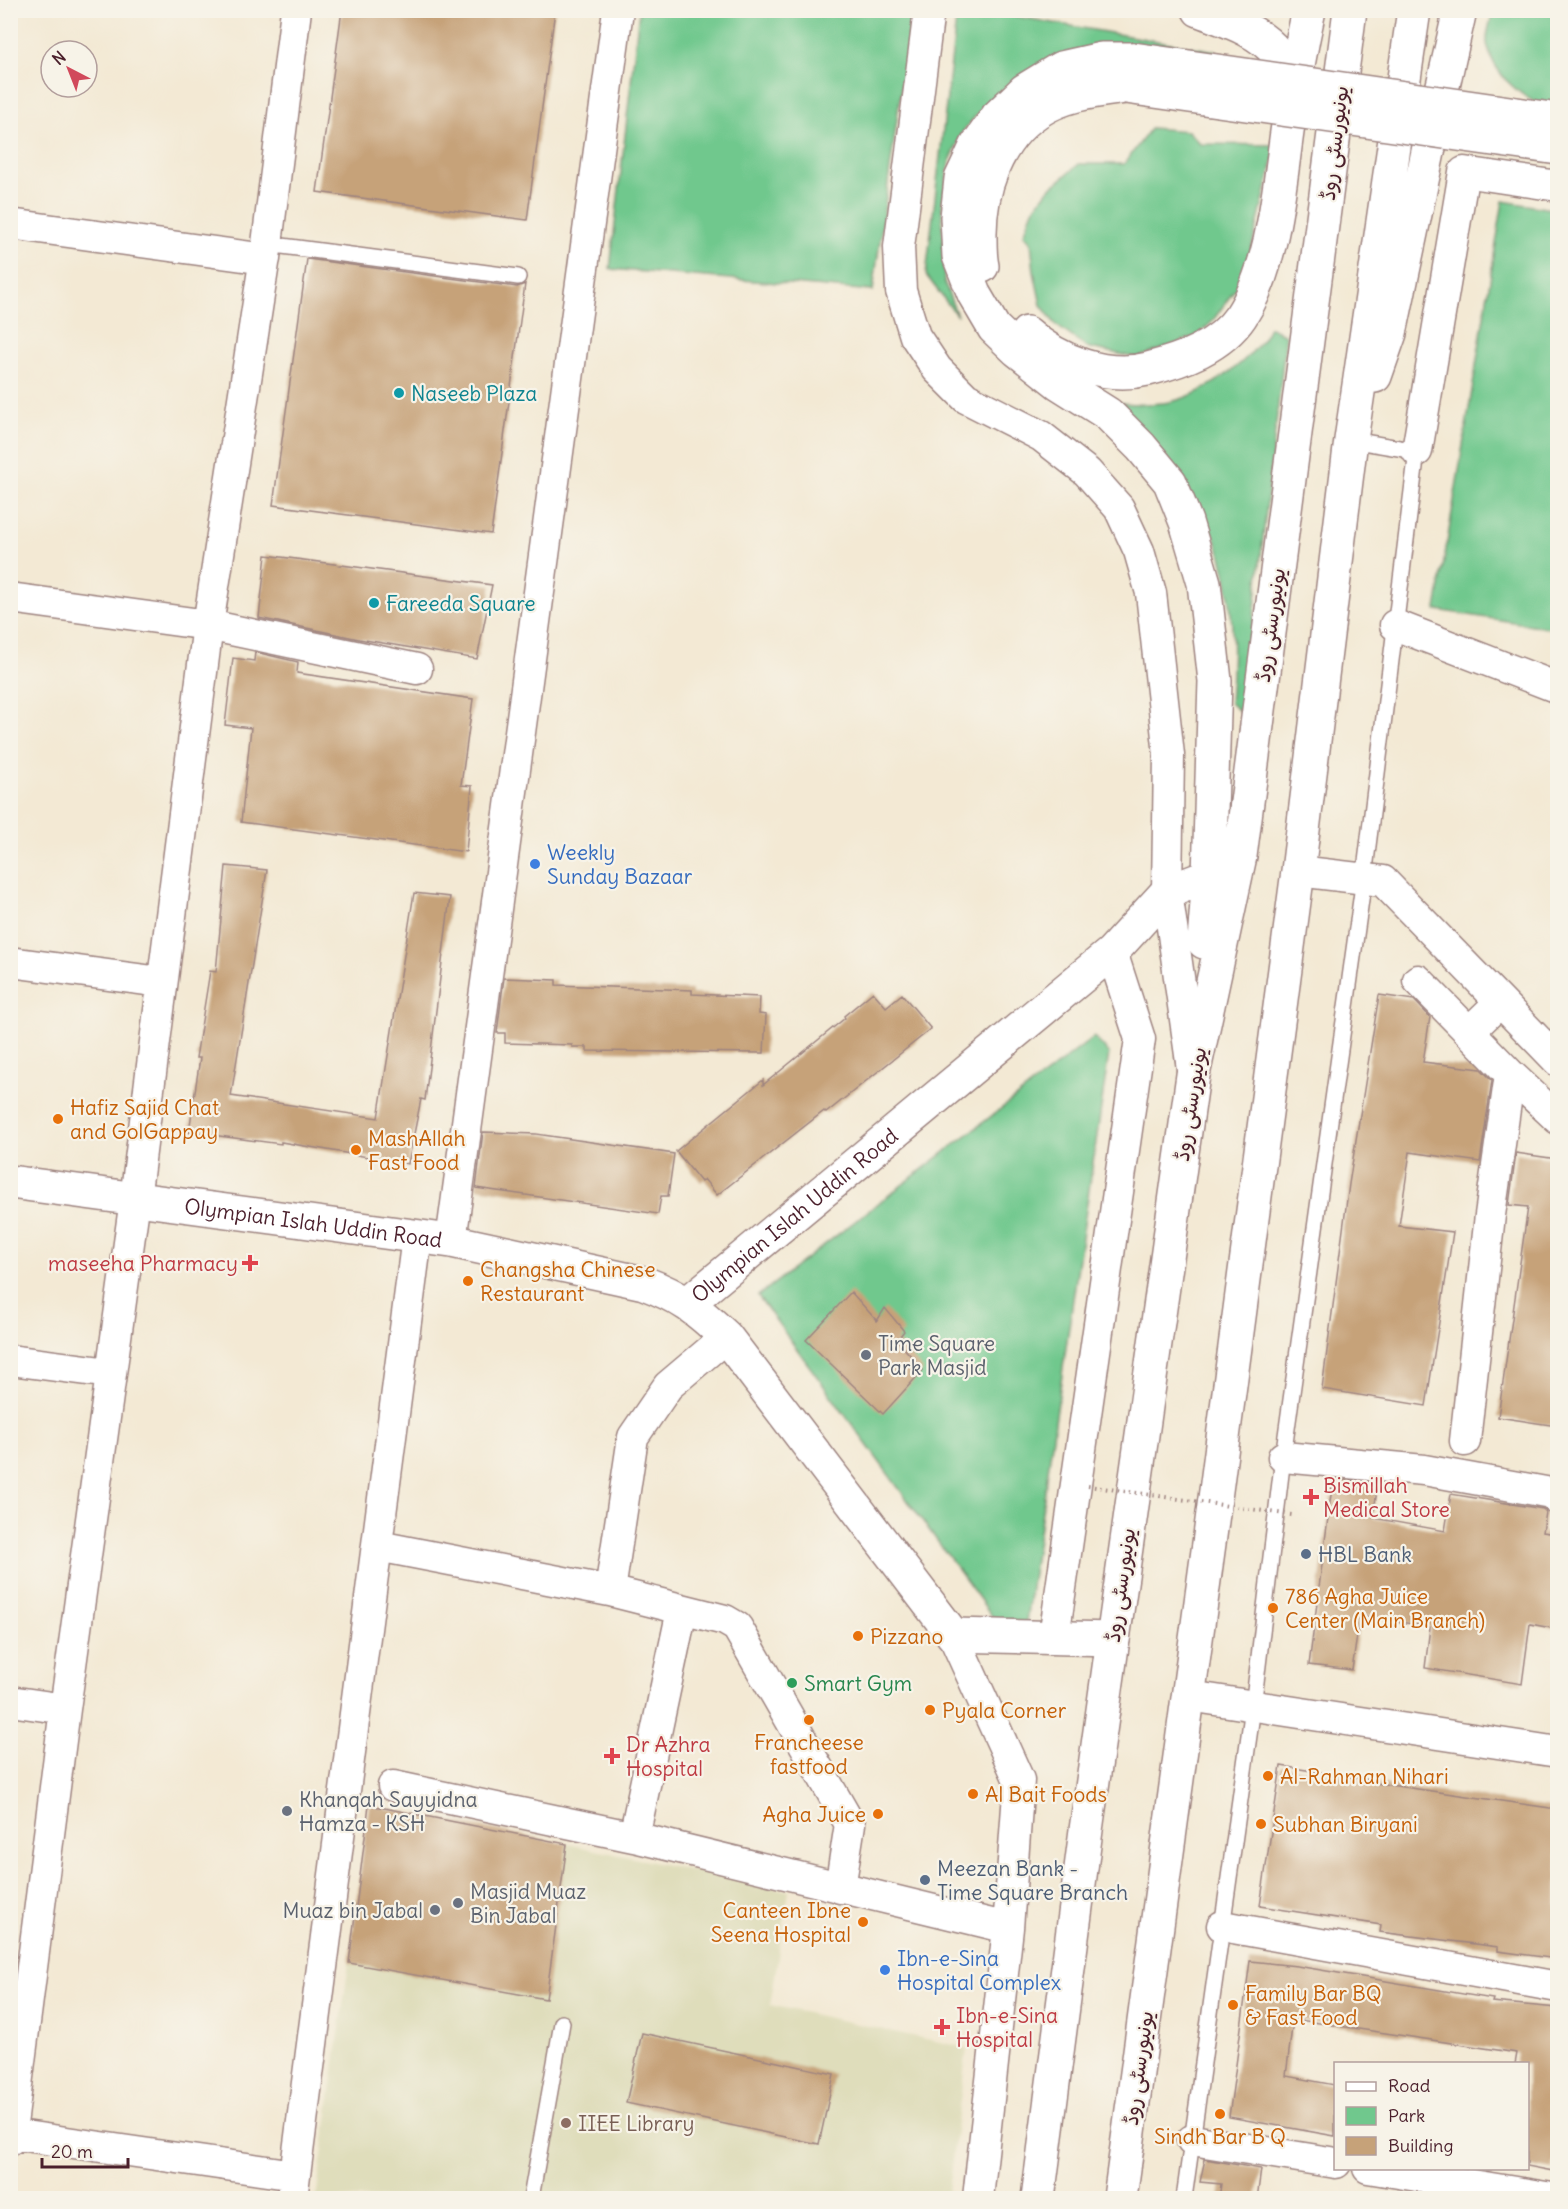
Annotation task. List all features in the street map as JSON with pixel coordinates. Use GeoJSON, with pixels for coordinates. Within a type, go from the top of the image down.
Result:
{"type":"FeatureCollection","features":[{"type":"Feature","properties":{"kind":"main road"},"geometry":{"type":"LineString","coordinates":[[1199,10],[1251,31],[1278,54],[1295,86]]}},
{"type":"Feature","properties":{"kind":"main road"},"geometry":{"type":"LineString","coordinates":[[1309,10],[1295,86],[1279,187],[1263,269],[1241,316],[1215,343],[1179,361],[1143,370],[1104,371],[1067,360],[1030,336],[1008,315],[990,288],[981,263],[980,226],[984,192],[995,162],[1010,137],[1037,112],[1059,101],[1089,92],[1130,73],[1557,120]]}},
{"type":"Feature","properties":{"kind":"main road","name":"یونیورسٹی روڈ"},"geometry":{"type":"LineString","coordinates":[[1038,2199],[1113,1639],[1193,1075],[1240,856],[1350,10]]}},
{"type":"Feature","properties":{"kind":"main road","name":"یونیورسٹی روڈ"},"geometry":{"type":"LineString","coordinates":[[1119,2199],[1189,1696],[1298,871],[1351,440],[1414,10]]}},
{"type":"Feature","properties":{"kind":"main road"},"geometry":{"type":"LineString","coordinates":[[1351,440],[1390,333],[1460,10]]}},
{"type":"Feature","properties":{"kind":"main road"},"geometry":{"type":"LineString","coordinates":[[1193,1075],[1209,876],[1215,681],[1204,583],[1186,522],[1170,482],[1141,447],[1108,414],[1059,383],[1017,350],[994,328],[974,294],[960,256],[957,217],[961,179],[977,145],[997,117],[1025,90],[1062,68],[1101,59],[1130,73],[1557,148]]}},
{"type":"Feature","properties":{"kind":"main road","name":"Olympian Islah Uddin Road"},"geometry":{"type":"LineString","coordinates":[[10,1182],[452,1241],[645,1283],[669,1292],[688,1303],[1112,952],[1167,891],[1209,876],[1240,856]]}},
{"type":"Feature","properties":{"kind":"main road"},"geometry":{"type":"LineString","coordinates":[[688,1303],[726,1337],[953,1635],[1113,1639]]}},
{"type":"Feature","properties":{"kind":"street"},"geometry":{"type":"LineString","coordinates":[[296,10],[266,252],[207,625],[135,1199],[64,1709],[11,2137],[294,2187],[417,1237]]}},
{"type":"Feature","properties":{"kind":"street"},"geometry":{"type":"LineString","coordinates":[[452,1241],[618,10]]}},
{"type":"Feature","properties":{"kind":"street"},"geometry":{"type":"LineString","coordinates":[[929,10],[899,247],[901,291],[915,336],[937,369],[966,398],[1041,436],[1087,472],[1119,508],[1139,551],[1151,593],[1169,755],[1167,891],[1193,1075]]}},
{"type":"Feature","properties":{"kind":"street"},"geometry":{"type":"LineString","coordinates":[[1417,451],[1464,172],[1557,186]]}},
{"type":"Feature","properties":{"kind":"street"},"geometry":{"type":"LineString","coordinates":[[10,224],[266,252]]}},
{"type":"Feature","properties":{"kind":"street"},"geometry":{"type":"LineString","coordinates":[[10,598],[207,625],[417,669]]}},
{"type":"Feature","properties":{"kind":"street"},"geometry":{"type":"LineString","coordinates":[[1395,625],[1557,688]]}},
{"type":"Feature","properties":{"kind":"street"},"geometry":{"type":"LineString","coordinates":[[1298,871],[1383,880],[1557,1061]]}},
{"type":"Feature","properties":{"kind":"street"},"geometry":{"type":"LineString","coordinates":[[1054,1637],[1140,1040],[1112,952]]}},
{"type":"Feature","properties":{"kind":"street"},"geometry":{"type":"LineString","coordinates":[[10,962],[161,982]]}},
{"type":"Feature","properties":{"kind":"street"},"geometry":{"type":"LineString","coordinates":[[1418,980],[1557,1119]]}},
{"type":"Feature","properties":{"kind":"street"},"geometry":{"type":"LineString","coordinates":[[1469,1032],[1500,1002]]}},
{"type":"Feature","properties":{"kind":"street"},"geometry":{"type":"LineString","coordinates":[[1465,1441],[1490,1215],[1510,1074]]}},
{"type":"Feature","properties":{"kind":"street"},"geometry":{"type":"LineString","coordinates":[[610,1591],[633,1437],[668,1386],[726,1337]]}},
{"type":"Feature","properties":{"kind":"street"},"geometry":{"type":"LineString","coordinates":[[10,1360],[110,1373]]}},
{"type":"Feature","properties":{"kind":"street"},"geometry":{"type":"LineString","coordinates":[[1283,1457],[1424,1470],[1551,1493],[1557,1500]]}},
{"type":"Feature","properties":{"kind":"street"},"geometry":{"type":"LineString","coordinates":[[378,1546],[610,1591],[724,1620],[737,1627],[850,1824],[840,1888]]}},
{"type":"Feature","properties":{"kind":"street"},"geometry":{"type":"LineString","coordinates":[[634,1837],[682,1610]]}},
{"type":"Feature","properties":{"kind":"street"},"geometry":{"type":"LineString","coordinates":[[953,1635],[1019,1780],[1008,1928],[978,2199]]}},
{"type":"Feature","properties":{"kind":"street"},"geometry":{"type":"LineString","coordinates":[[1189,1696],[1557,1752]]}},
{"type":"Feature","properties":{"kind":"street"},"geometry":{"type":"LineString","coordinates":[[10,1701],[64,1709]]}},
{"type":"Feature","properties":{"kind":"street"},"geometry":{"type":"LineString","coordinates":[[393,1786],[634,1837],[1008,1928]]}},
{"type":"Feature","properties":{"kind":"street"},"geometry":{"type":"LineString","coordinates":[[1222,1926],[1557,1987]]}},
{"type":"Feature","properties":{"kind":"street"},"geometry":{"type":"LineString","coordinates":[[1192,2140],[1334,2163]]}},
{"type":"Feature","properties":{"kind":"street"},"geometry":{"type":"LineString","coordinates":[[1374,2170],[1552,2199]]}},
{"type":"Feature","properties":{"kind":"lane"},"geometry":{"type":"LineString","coordinates":[[266,252],[518,277]]}},
{"type":"Feature","properties":{"kind":"lane"},"geometry":{"type":"LineString","coordinates":[[1184,2199],[1253,1707],[1283,1457],[1364,878],[1417,451],[1351,440]]}},
{"type":"Feature","properties":{"kind":"lane"},"geometry":{"type":"LineString","coordinates":[[531,2199],[562,2023]]}},
{"type":"Feature","properties":{"kind":"path"},"geometry":{"type":"LineString","coordinates":[[1088,1486],[1292,1515]]}},
{"type":"Feature","properties":{"kind":"shaded area"},"geometry":{"type":"Polygon","coordinates":[[[567,1844],[789,1891],[770,2005],[967,2048],[947,2198],[316,2198],[349,1963],[546,1999],[567,1844]]]}},
{"type":"Feature","properties":{"kind":"green space"},"geometry":{"type":"Polygon","coordinates":[[[639,11],[912,11],[873,291],[610,269],[639,11]]]}},
{"type":"Feature","properties":{"kind":"green space"},"geometry":{"type":"Polygon","coordinates":[[[957,11],[985,11],[1215,51],[1215,59],[1013,83],[989,100],[964,130],[950,161],[942,204],[944,281],[957,316],[926,275],[957,11]]]}},
{"type":"Feature","properties":{"kind":"green space"},"geometry":{"type":"Polygon","coordinates":[[[1493,11],[1557,11],[1557,111],[1533,101],[1503,77],[1490,55],[1487,43],[1493,11]]]}},
{"type":"Feature","properties":{"kind":"green space"},"geometry":{"type":"Polygon","coordinates":[[[1151,128],[1188,131],[1200,144],[1277,145],[1245,275],[1212,322],[1197,336],[1137,358],[1086,347],[1056,325],[1041,305],[1031,242],[1024,234],[1033,210],[1048,190],[1079,164],[1124,164],[1151,128]]]}},
{"type":"Feature","properties":{"kind":"green space"},"geometry":{"type":"Polygon","coordinates":[[[1503,201],[1557,210],[1557,629],[1436,610],[1503,201]]]}},
{"type":"Feature","properties":{"kind":"green space"},"geometry":{"type":"Polygon","coordinates":[[[1269,327],[1286,335],[1243,714],[1230,703],[1233,645],[1228,587],[1219,549],[1200,508],[1181,481],[1151,447],[1126,427],[1080,397],[1131,404],[1152,404],[1177,400],[1209,386],[1224,376],[1252,352],[1269,327]]]}},
{"type":"Feature","properties":{"kind":"green space"},"geometry":{"type":"Polygon","coordinates":[[[1094,1037],[1109,1053],[1024,1635],[1003,1631],[758,1296],[1094,1037]]]}},
{"type":"Feature","properties":{"kind":"building"},"geometry":{"type":"Polygon","coordinates":[[[342,10],[555,10],[527,220],[317,192],[342,10]]]}},
{"type":"Feature","properties":{"kind":"building","name":"Naseeb Plaza"},"geometry":{"type":"Polygon","coordinates":[[[307,259],[517,287],[525,284],[491,534],[273,505],[307,259]]]}},
{"type":"Feature","properties":{"kind":"building","name":"Fareeda Square"},"geometry":{"type":"Polygon","coordinates":[[[266,555],[492,585],[477,659],[359,639],[259,618],[266,555]]]}},
{"type":"Feature","properties":{"kind":"building"},"geometry":{"type":"Polygon","coordinates":[[[255,652],[298,662],[297,673],[473,699],[461,785],[472,786],[466,852],[241,822],[251,728],[225,725],[233,658],[254,661],[255,652]]]}},
{"type":"Feature","properties":{"kind":"building"},"geometry":{"type":"Polygon","coordinates":[[[226,866],[267,870],[231,1096],[378,1118],[414,893],[450,897],[425,1100],[421,1099],[408,1164],[281,1142],[281,1144],[189,1132],[200,1058],[196,1058],[210,971],[216,972],[226,866]]]}},
{"type":"Feature","properties":{"kind":"building"},"geometry":{"type":"Polygon","coordinates":[[[504,978],[556,980],[556,985],[692,990],[692,994],[760,997],[759,1014],[766,1015],[764,1053],[587,1051],[587,1047],[572,1047],[572,1045],[505,1043],[505,1033],[497,1033],[504,978]]]}},
{"type":"Feature","properties":{"kind":"building"},"geometry":{"type":"Polygon","coordinates":[[[873,992],[886,1007],[902,994],[931,1029],[826,1113],[824,1111],[717,1195],[704,1179],[701,1182],[676,1151],[763,1080],[763,1085],[873,992]]]}},
{"type":"Feature","properties":{"kind":"building"},"geometry":{"type":"Polygon","coordinates":[[[1379,995],[1414,1000],[1430,1017],[1423,1062],[1481,1069],[1492,1080],[1480,1162],[1410,1152],[1399,1226],[1453,1232],[1426,1406],[1322,1389],[1349,1184],[1379,995]]]}},
{"type":"Feature","properties":{"kind":"building"},"geometry":{"type":"Polygon","coordinates":[[[483,1132],[536,1134],[674,1154],[668,1196],[661,1196],[658,1214],[476,1188],[483,1132]]]}},
{"type":"Feature","properties":{"kind":"building"},"geometry":{"type":"Polygon","coordinates":[[[1516,1153],[1557,1159],[1557,1426],[1498,1417],[1528,1207],[1509,1205],[1516,1153]]]}},
{"type":"Feature","properties":{"kind":"building","name":"Time Square Park Masjid"},"geometry":{"type":"Polygon","coordinates":[[[851,1292],[877,1321],[885,1308],[904,1331],[897,1340],[923,1370],[883,1414],[806,1340],[851,1292]]]}},
{"type":"Feature","properties":{"kind":"building"},"geometry":{"type":"Polygon","coordinates":[[[1333,1479],[1378,1483],[1373,1518],[1445,1531],[1451,1494],[1543,1509],[1546,1512],[1543,1532],[1557,1534],[1557,1629],[1530,1624],[1522,1684],[1425,1668],[1430,1627],[1360,1615],[1352,1670],[1309,1665],[1333,1479]]]}},
{"type":"Feature","properties":{"kind":"building"},"geometry":{"type":"Polygon","coordinates":[[[1281,1766],[1369,1780],[1369,1782],[1557,1809],[1557,1959],[1498,1951],[1498,1947],[1380,1932],[1381,1925],[1260,1906],[1281,1766]]]}},
{"type":"Feature","properties":{"kind":"building","name":"Masjid Muaz Bin Jabal"},"geometry":{"type":"Polygon","coordinates":[[[369,1805],[567,1844],[546,1999],[349,1963],[369,1805]]]}},
{"type":"Feature","properties":{"kind":"building"},"geometry":{"type":"Polygon","coordinates":[[[1250,1961],[1297,1966],[1493,1999],[1492,2002],[1557,2008],[1557,2136],[1553,2171],[1529,2166],[1529,2062],[1515,2062],[1517,2053],[1293,2019],[1286,2076],[1334,2085],[1334,2136],[1229,2117],[1250,1961]]]}},
{"type":"Feature","properties":{"kind":"building"},"geometry":{"type":"Polygon","coordinates":[[[642,2033],[834,2074],[819,2144],[626,2103],[642,2033]]]}},
{"type":"Feature","properties":{"kind":"building"},"geometry":{"type":"Polygon","coordinates":[[[1205,2159],[1261,2169],[1257,2199],[1219,2199],[1221,2184],[1200,2182],[1205,2159]]]}},
{"type":"Feature","properties":{"kind":"place","name":"Naseeb Plaza"},"geometry":{"type":"Point","coordinates":[399,393]}},
{"type":"Feature","properties":{"kind":"place","name":"Fareeda Square"},"geometry":{"type":"Point","coordinates":[374,603]}},
{"type":"Feature","properties":{"kind":"place","name":"Weekly Sunday Bazaar"},"geometry":{"type":"Point","coordinates":[535,864]}},
{"type":"Feature","properties":{"kind":"place","name":"Hafiz Sajid Chat and GolGappay"},"geometry":{"type":"Point","coordinates":[58,1119]}},
{"type":"Feature","properties":{"kind":"place","name":"MashAllah Fast Food"},"geometry":{"type":"Point","coordinates":[356,1150]}},
{"type":"Feature","properties":{"kind":"place","name":"maseeha Pharmacy"},"geometry":{"type":"Point","coordinates":[250,1263]}},
{"type":"Feature","properties":{"kind":"place","name":"Changsha Chinese Restaurant"},"geometry":{"type":"Point","coordinates":[468,1281]}},
{"type":"Feature","properties":{"kind":"place","name":"Time Square Park Masjid"},"geometry":{"type":"Point","coordinates":[866,1355]}},
{"type":"Feature","properties":{"kind":"place","name":"Bismillah Medical Store"},"geometry":{"type":"Point","coordinates":[1311,1497]}},
{"type":"Feature","properties":{"kind":"place","name":"HBL Bank"},"geometry":{"type":"Point","coordinates":[1306,1554]}},
{"type":"Feature","properties":{"kind":"place","name":"786 Agha Juice Center (Main Branch)"},"geometry":{"type":"Point","coordinates":[1273,1608]}},
{"type":"Feature","properties":{"kind":"place","name":"Pizzano"},"geometry":{"type":"Point","coordinates":[858,1636]}},
{"type":"Feature","properties":{"kind":"place","name":"Smart Gym"},"geometry":{"type":"Point","coordinates":[792,1683]}},
{"type":"Feature","properties":{"kind":"place","name":"Pyala Corner"},"geometry":{"type":"Point","coordinates":[930,1710]}},
{"type":"Feature","properties":{"kind":"place","name":"Francheese fastfood"},"geometry":{"type":"Point","coordinates":[809,1720]}},
{"type":"Feature","properties":{"kind":"place","name":"Dr Azhra Hospital"},"geometry":{"type":"Point","coordinates":[612,1756]}},
{"type":"Feature","properties":{"kind":"place","name":"Al-Rahman Nihari"},"geometry":{"type":"Point","coordinates":[1268,1776]}},
{"type":"Feature","properties":{"kind":"place","name":"Al Bait Foods"},"geometry":{"type":"Point","coordinates":[973,1794]}},
{"type":"Feature","properties":{"kind":"place","name":"Khanqah Sayyidna Hamza - KSH"},"geometry":{"type":"Point","coordinates":[287,1811]}},
{"type":"Feature","properties":{"kind":"place","name":"Agha Juice"},"geometry":{"type":"Point","coordinates":[878,1814]}},
{"type":"Feature","properties":{"kind":"place","name":"Subhan Biryani"},"geometry":{"type":"Point","coordinates":[1261,1824]}},
{"type":"Feature","properties":{"kind":"place","name":"Meezan Bank - Time Square Branch"},"geometry":{"type":"Point","coordinates":[925,1880]}},
{"type":"Feature","properties":{"kind":"place","name":"Masjid Muaz Bin Jabal"},"geometry":{"type":"Point","coordinates":[458,1903]}},
{"type":"Feature","properties":{"kind":"place","name":"Muaz bin Jabal"},"geometry":{"type":"Point","coordinates":[435,1910]}},
{"type":"Feature","properties":{"kind":"place","name":"Canteen Ibne Seena Hospital"},"geometry":{"type":"Point","coordinates":[863,1922]}},
{"type":"Feature","properties":{"kind":"place","name":"Ibn-e-Sina Hospital Complex"},"geometry":{"type":"Point","coordinates":[885,1970]}},
{"type":"Feature","properties":{"kind":"place","name":"Family Bar BQ & Fast Food"},"geometry":{"type":"Point","coordinates":[1233,2005]}},
{"type":"Feature","properties":{"kind":"place","name":"Ibn-e-Sina Hospital"},"geometry":{"type":"Point","coordinates":[942,2027]}},
{"type":"Feature","properties":{"kind":"place","name":"Sindh Bar B Q"},"geometry":{"type":"Point","coordinates":[1220,2114]}},
{"type":"Feature","properties":{"kind":"place","name":"IIEE Library"},"geometry":{"type":"Point","coordinates":[566,2123]}}]}
